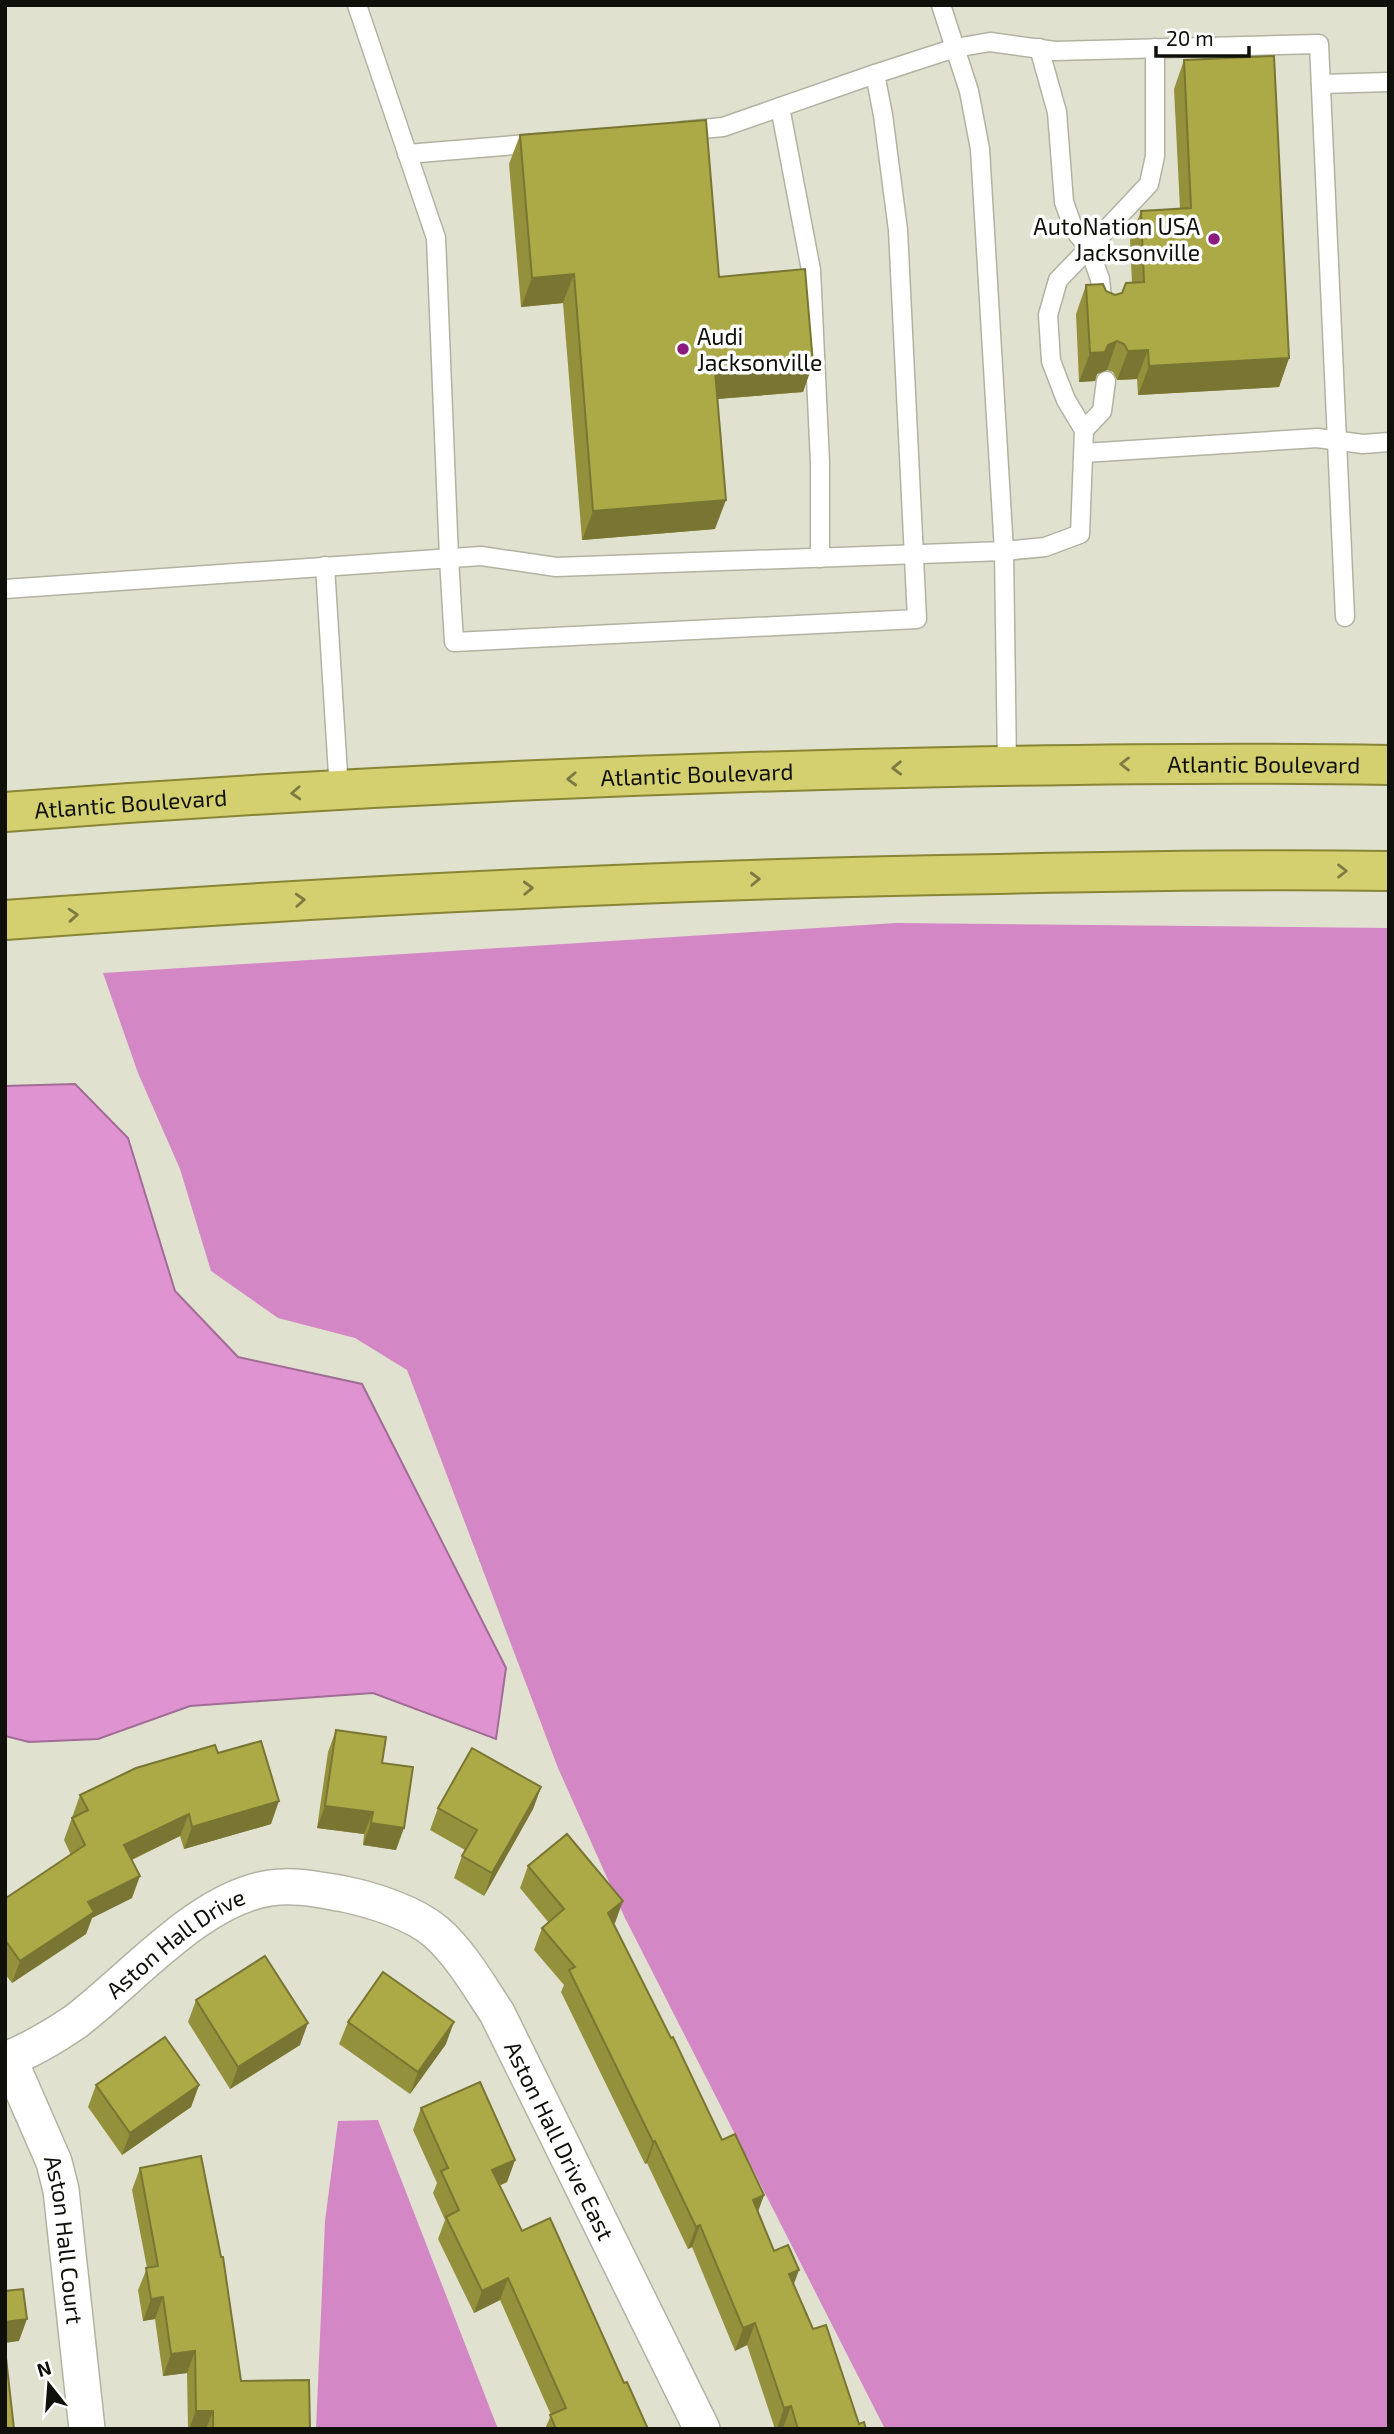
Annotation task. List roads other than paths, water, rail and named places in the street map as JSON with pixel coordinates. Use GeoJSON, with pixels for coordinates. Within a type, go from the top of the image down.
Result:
{"type":"FeatureCollection","features":[{"type":"Feature","properties":{"kind":"highway","name":"Atlantic Boulevard"},"geometry":{"type":"LineString","coordinates":[[5,812],[340,790],[786,770],[1007,765],[1389,765]]}},
{"type":"Feature","properties":{"kind":"highway"},"geometry":{"type":"LineString","coordinates":[[5,920],[240,903],[800,877],[1389,871]]}},
{"type":"Feature","properties":{"kind":"street","name":"Aston Hall Drive"},"geometry":{"type":"LineString","coordinates":[[7,2060],[73,2023],[192,1923],[236,1898],[270,1888],[306,1887],[366,1899]]}},
{"type":"Feature","properties":{"kind":"street","name":"Aston Hall Drive East"},"geometry":{"type":"LineString","coordinates":[[366,1899],[396,1909],[436,1932],[471,1974],[497,2013],[702,2429]]}},
{"type":"Feature","properties":{"kind":"street","name":"Aston Hall Court"},"geometry":{"type":"LineString","coordinates":[[7,2060],[54,2162],[61,2190],[87,2429]]}},
{"type":"Feature","properties":{"kind":"lane"},"geometry":{"type":"LineString","coordinates":[[357,5],[436,238],[454,642],[917,619],[898,230],[875,74]]}},
{"type":"Feature","properties":{"kind":"lane"},"geometry":{"type":"LineString","coordinates":[[941,5],[969,91],[980,149],[1004,551],[1007,765]]}},
{"type":"Feature","properties":{"kind":"lane"},"geometry":{"type":"LineString","coordinates":[[668,132],[723,127],[955,48],[990,42],[1055,51],[1319,44],[1345,617]]}},
{"type":"Feature","properties":{"kind":"lane"},"geometry":{"type":"LineString","coordinates":[[1038,48],[1057,112],[1064,202],[1074,230],[1089,248],[1100,279],[1104,313]]}},
{"type":"Feature","properties":{"kind":"lane"},"geometry":{"type":"LineString","coordinates":[[5,589],[481,556],[556,568],[1004,551],[1045,547],[1080,534],[1084,430],[1066,400],[1051,361],[1048,315],[1058,280],[1149,184],[1156,156],[1154,48]]}},
{"type":"Feature","properties":{"kind":"lane"},"geometry":{"type":"LineString","coordinates":[[1321,84],[1389,82]]}},
{"type":"Feature","properties":{"kind":"lane"},"geometry":{"type":"LineString","coordinates":[[780,107],[811,270],[820,463],[820,558]]}},
{"type":"Feature","properties":{"kind":"lane"},"geometry":{"type":"LineString","coordinates":[[407,154],[558,141]]}},
{"type":"Feature","properties":{"kind":"lane"},"geometry":{"type":"LineString","coordinates":[[1084,430],[1102,411],[1106,381]]}},
{"type":"Feature","properties":{"kind":"lane"},"geometry":{"type":"LineString","coordinates":[[1084,453],[1317,438],[1363,444],[1389,442]]}},
{"type":"Feature","properties":{"kind":"lane"},"geometry":{"type":"LineString","coordinates":[[325,566],[340,790]]}},
{"type":"Feature","properties":{"kind":"place","name":"AutoNation USA Jacksonville"},"geometry":{"type":"Point","coordinates":[1214,239]}},
{"type":"Feature","properties":{"kind":"place","name":"Audi Jacksonville"},"geometry":{"type":"Point","coordinates":[683,349]}}]}
